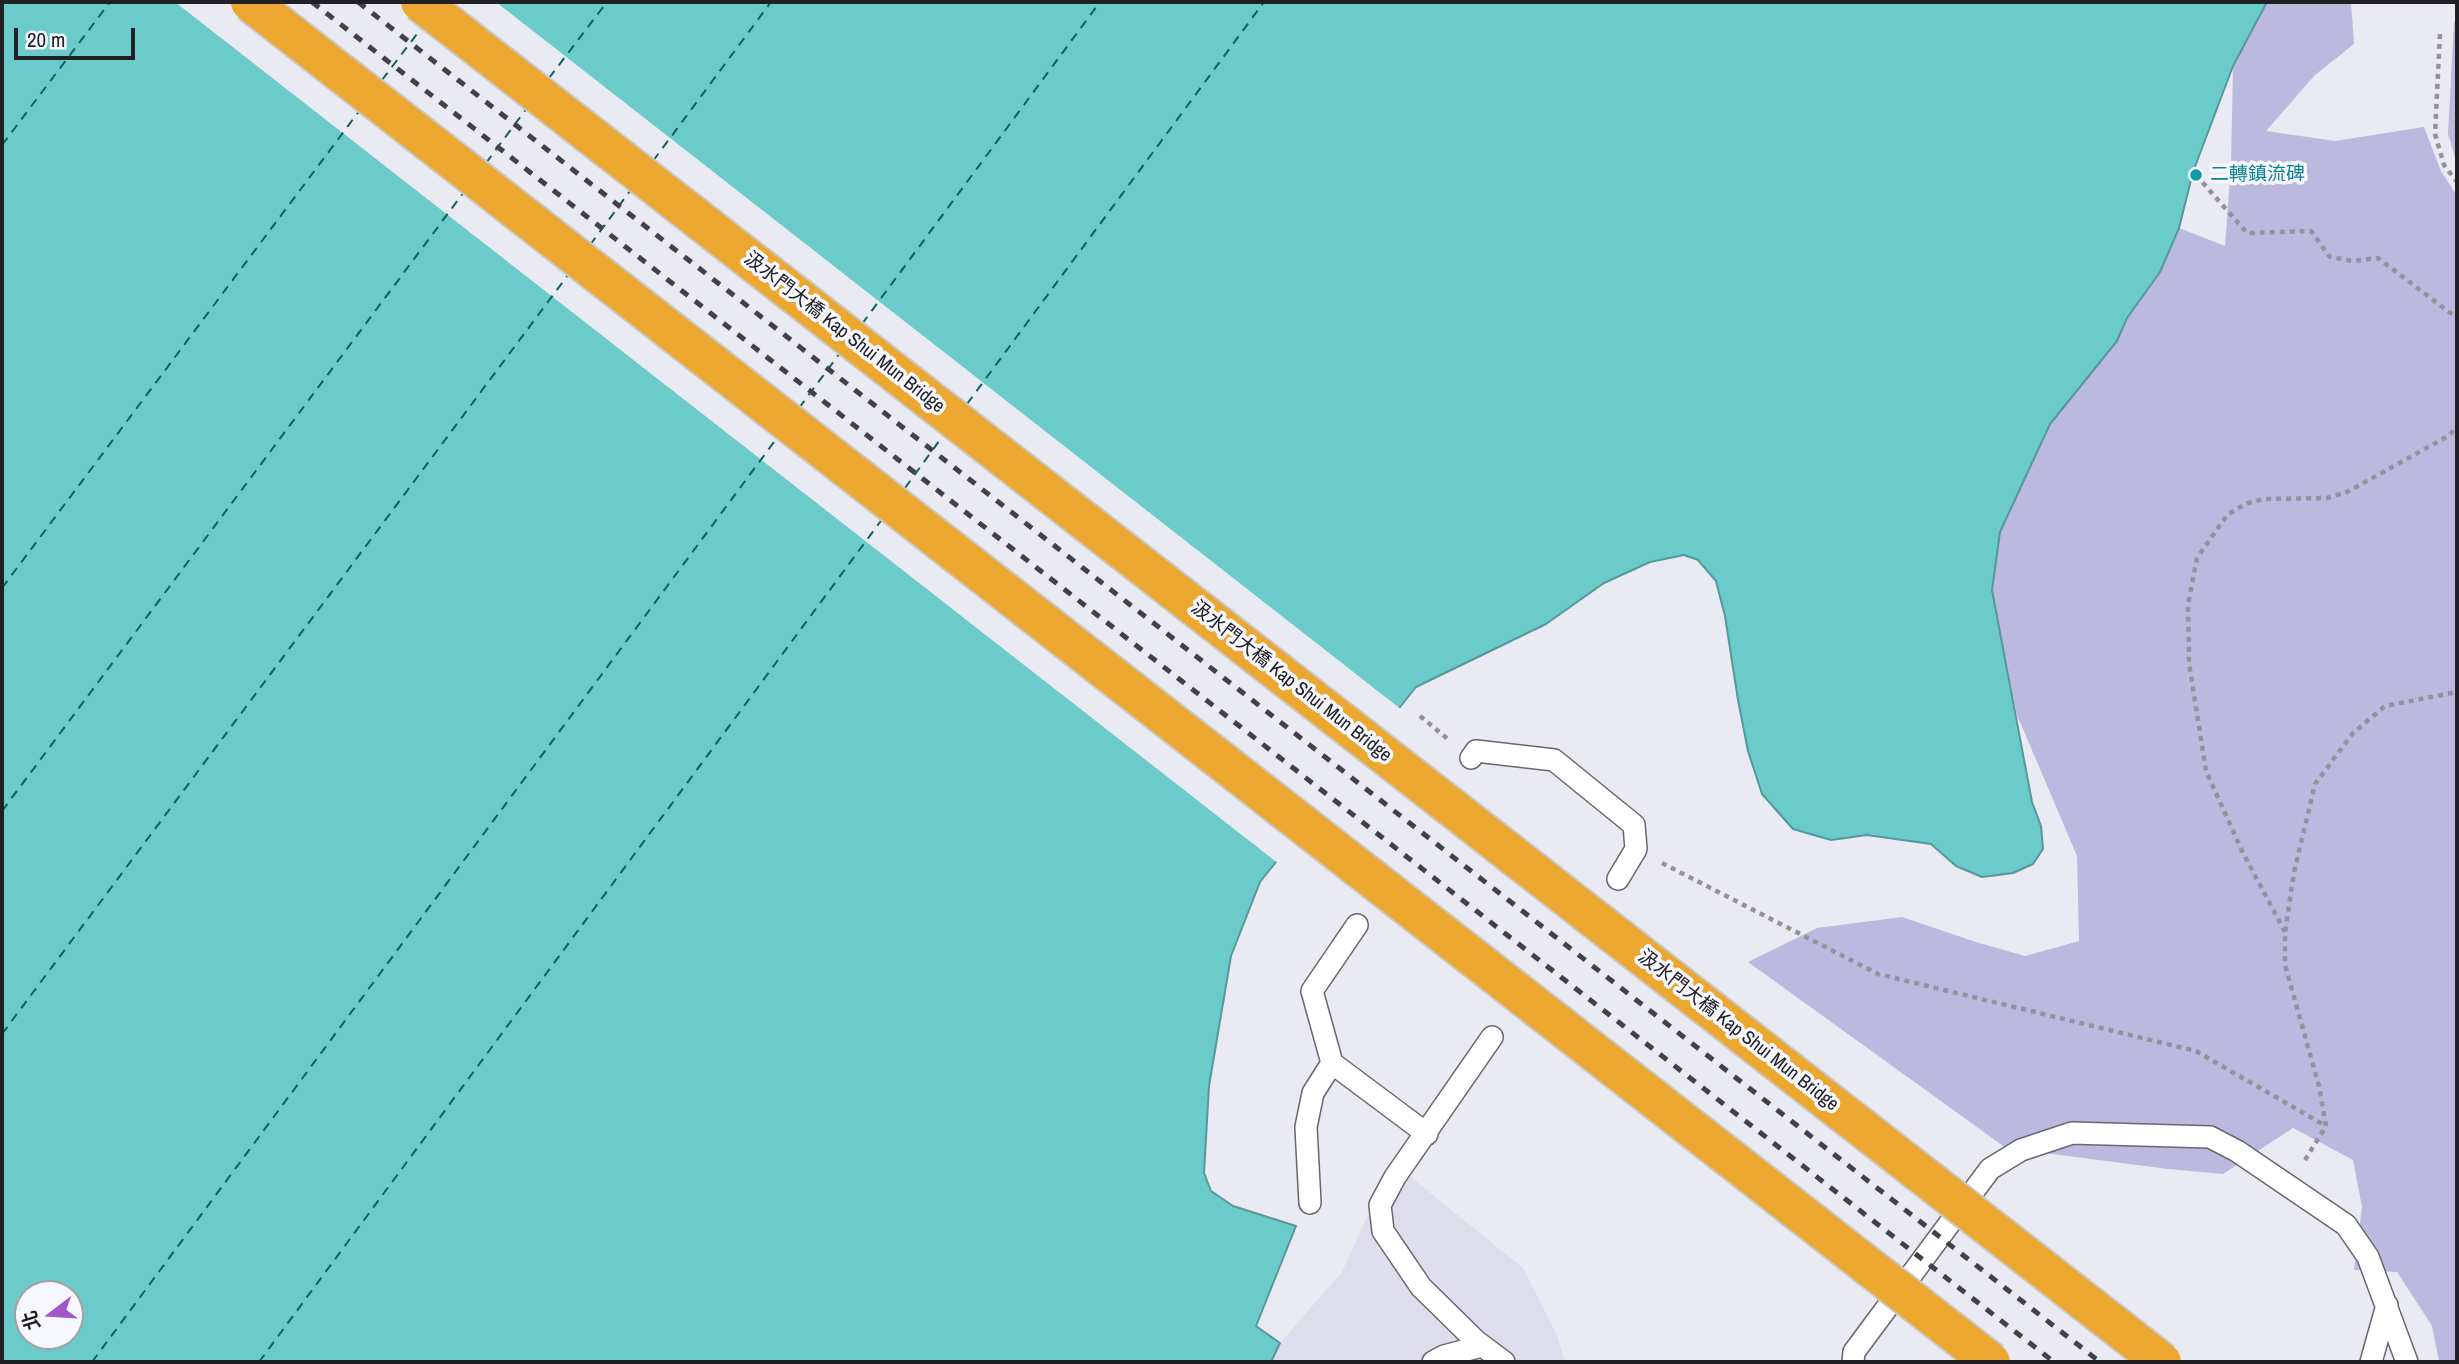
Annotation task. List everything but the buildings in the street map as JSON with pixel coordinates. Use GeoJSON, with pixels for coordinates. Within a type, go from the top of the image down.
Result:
{"type":"FeatureCollection","features":[{"type":"Feature","properties":{"kind":"highway"},"geometry":{"type":"LineString","coordinates":[[250,2],[1992,1362]]}},
{"type":"Feature","properties":{"kind":"highway","name":"汲水門大橋 Kap Shui Mun Bridge"},"geometry":{"type":"LineString","coordinates":[[420,2],[2162,1362]]}},
{"type":"Feature","properties":{"kind":"lane"},"geometry":{"type":"LineString","coordinates":[[1471,758],[1476,751],[1554,760],[1634,825],[1636,849],[1618,879]]}},
{"type":"Feature","properties":{"kind":"lane"},"geometry":{"type":"LineString","coordinates":[[1357,925],[1312,991],[1332,1063],[1427,1134]]}},
{"type":"Feature","properties":{"kind":"lane"},"geometry":{"type":"LineString","coordinates":[[1492,1037],[1395,1177],[1380,1205],[1383,1231],[1421,1287],[1482,1346],[1504,1362]]}},
{"type":"Feature","properties":{"kind":"lane"},"geometry":{"type":"LineString","coordinates":[[1310,1203],[1306,1127],[1313,1093],[1332,1063]]}},
{"type":"Feature","properties":{"kind":"lane"},"geometry":{"type":"LineString","coordinates":[[1853,1362],[1854,1352],[1990,1169],[2021,1150],[2072,1133],[2210,1137],[2237,1151],[2346,1225],[2368,1257],[2407,1362]]}},
{"type":"Feature","properties":{"kind":"lane"},"geometry":{"type":"LineString","coordinates":[[2371,1362],[2387,1305]]}},
{"type":"Feature","properties":{"kind":"lane"},"geometry":{"type":"LineString","coordinates":[[1433,1362],[1444,1356],[1482,1346]]}},
{"type":"Feature","properties":{"kind":"path"},"geometry":{"type":"LineString","coordinates":[[2441,34],[2435,134],[2444,165],[2457,182]]}},
{"type":"Feature","properties":{"kind":"path"},"geometry":{"type":"LineString","coordinates":[[2196,175],[2247,233],[2311,231],[2330,257],[2353,261],[2378,258],[2457,318]]}},
{"type":"Feature","properties":{"kind":"path"},"geometry":{"type":"LineString","coordinates":[[2285,932],[2243,853],[2206,771],[2189,663],[2188,604],[2197,558],[2227,515],[2245,504],[2263,499],[2327,498],[2347,492],[2448,436],[2457,427]]}},
{"type":"Feature","properties":{"kind":"path"},"geometry":{"type":"LineString","coordinates":[[2298,1171],[2326,1126],[2319,1086],[2285,965],[2285,932],[2294,872],[2315,785],[2353,733],[2385,706],[2457,692]]}},
{"type":"Feature","properties":{"kind":"path"},"geometry":{"type":"LineString","coordinates":[[1636,849],[1878,974],[2196,1051],[2326,1126]]}},
{"type":"Feature","properties":{"kind":"shaded area"},"geometry":{"type":"Polygon","coordinates":[[[2,2],[2267,2],[2233,66],[2193,172],[2179,228],[2160,272],[2127,318],[2117,341],[2050,424],[2000,532],[1992,590],[2032,802],[2041,826],[2043,849],[2033,864],[2013,873],[1982,877],[1956,866],[1931,844],[1867,835],[1831,840],[1793,829],[1762,794],[1748,751],[1725,616],[1716,581],[1698,560],[1684,555],[1650,562],[1604,583],[1546,624],[1416,687],[1260,882],[1231,956],[1209,1086],[1204,1173],[1211,1191],[1233,1206],[1296,1226],[1256,1326],[1280,1343],[1271,1362],[2,1362],[2,2]]]}},
{"type":"Feature","properties":{"kind":"shaded area"},"geometry":{"type":"Polygon","coordinates":[[[2267,2],[2351,2],[2354,44],[2315,75],[2266,131],[2335,141],[2424,127],[2441,171],[2457,196],[2457,1362],[2439,1362],[2432,1326],[2397,1272],[2354,1270],[2362,1207],[2353,1160],[2293,1128],[2223,1174],[2006,1148],[1748,962],[1817,928],[1902,917],[2025,956],[2079,941],[2077,856],[2017,715],[1992,590],[2000,532],[2050,424],[2117,341],[2127,318],[2160,272],[2179,228],[2225,246],[2231,166],[2233,66],[2267,2]]]}},
{"type":"Feature","properties":{"kind":"shaded area"},"geometry":{"type":"Polygon","coordinates":[[[2457,21],[2457,164],[2448,134],[2454,22],[2457,21]]]}},
{"type":"Feature","properties":{"kind":"shaded area"},"geometry":{"type":"Polygon","coordinates":[[[1392,1162],[1523,1268],[1556,1333],[1565,1362],[1271,1362],[1280,1343],[1342,1272],[1392,1162]]]}},
{"type":"Feature","properties":{"kind":"pier"},"geometry":{"type":"Polygon","coordinates":[[[175,2],[496,2],[1402,710],[1279,864],[175,2]]]}},
{"type":"Feature","properties":{"kind":"ferry route"},"geometry":{"type":"LineString","coordinates":[[2,145],[110,2]]}},
{"type":"Feature","properties":{"kind":"ferry route"},"geometry":{"type":"LineString","coordinates":[[549,78],[607,2]]}},
{"type":"Feature","properties":{"kind":"ferry route"},"geometry":{"type":"LineString","coordinates":[[653,161],[771,2]]}},
{"type":"Feature","properties":{"kind":"ferry route"},"geometry":{"type":"LineString","coordinates":[[862,324],[1100,2]]}},
{"type":"Feature","properties":{"kind":"ferry route"},"geometry":{"type":"LineString","coordinates":[[967,404],[1264,2]]}},
{"type":"Feature","properties":{"kind":"ferry route"},"geometry":{"type":"LineString","coordinates":[[382,80],[423,26]]}},
{"type":"Feature","properties":{"kind":"ferry route"},"geometry":{"type":"LineString","coordinates":[[486,163],[527,108]]}},
{"type":"Feature","properties":{"kind":"ferry route"},"geometry":{"type":"LineString","coordinates":[[2,588],[360,110]]}},
{"type":"Feature","properties":{"kind":"ferry route"},"geometry":{"type":"LineString","coordinates":[[590,245],[630,191]]}},
{"type":"Feature","properties":{"kind":"ferry route"},"geometry":{"type":"LineString","coordinates":[[2,811],[464,192]]}},
{"type":"Feature","properties":{"kind":"ferry route"},"geometry":{"type":"LineString","coordinates":[[2,1034],[568,275]]}},
{"type":"Feature","properties":{"kind":"ferry route"},"geometry":{"type":"LineString","coordinates":[[799,408],[840,353]]}},
{"type":"Feature","properties":{"kind":"ferry route"},"geometry":{"type":"LineString","coordinates":[[905,488],[945,433]]}},
{"type":"Feature","properties":{"kind":"ferry route"},"geometry":{"type":"LineString","coordinates":[[92,1362],[777,438]]}},
{"type":"Feature","properties":{"kind":"ferry route"},"geometry":{"type":"LineString","coordinates":[[259,1362],[883,518]]}},
{"type":"Feature","properties":{"kind":"railway"},"geometry":{"type":"LineString","coordinates":[[312,2],[2054,1362]]}},
{"type":"Feature","properties":{"kind":"railway"},"geometry":{"type":"LineString","coordinates":[[358,2],[2100,1362]]}},
{"type":"Feature","properties":{"kind":"place","name":"二轉鎮流碑"},"geometry":{"type":"Point","coordinates":[2196,175]}}]}
